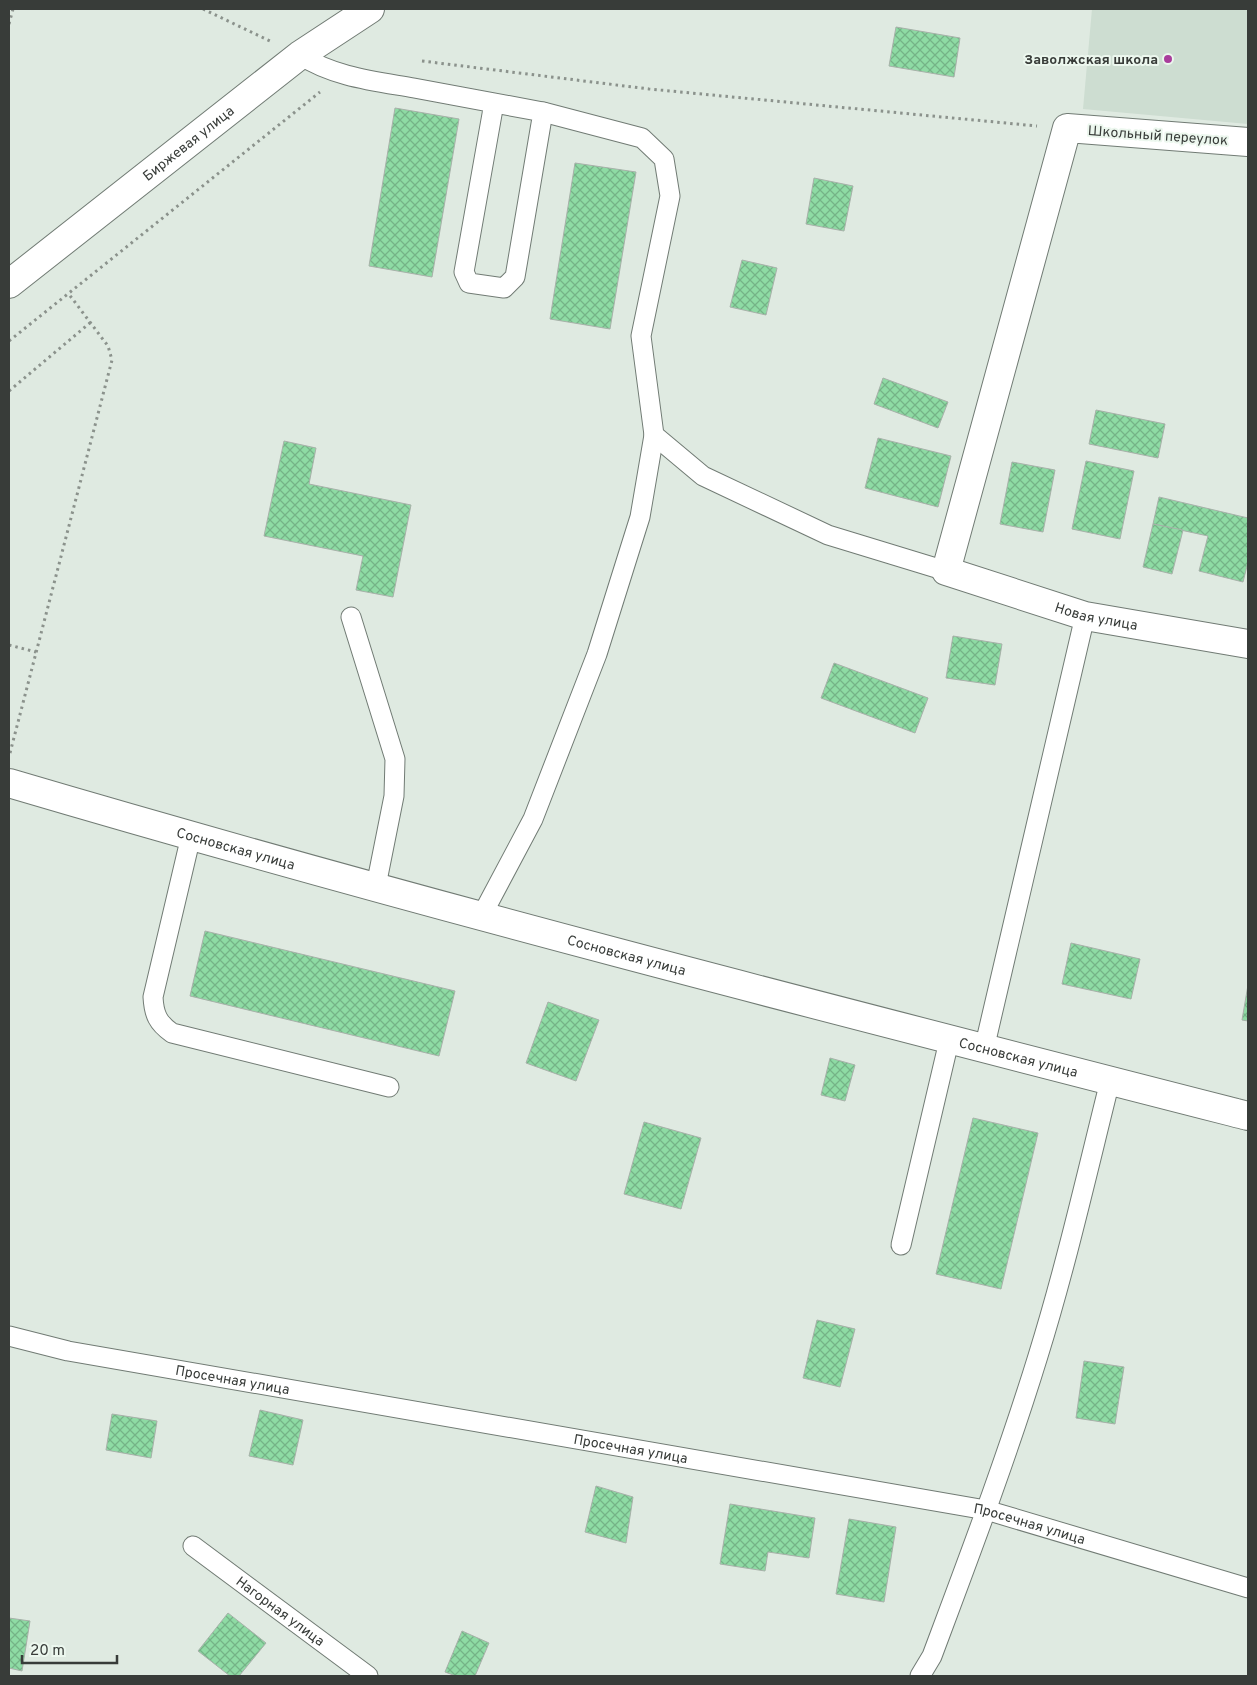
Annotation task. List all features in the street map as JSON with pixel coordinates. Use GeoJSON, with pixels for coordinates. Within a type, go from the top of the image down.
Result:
{"type":"FeatureCollection","features":[{"type":"Feature","properties":{"kind":"street","name":"Биржевая улица"},"geometry":{"type":"LineString","coordinates":[[9,284],[300,55],[370,9]]}},
{"type":"Feature","properties":{"kind":"street","name":"Школьный переулок"},"geometry":{"type":"LineString","coordinates":[[946,571],[1067,128],[1248,142]]}},
{"type":"Feature","properties":{"kind":"street","name":"Новая улица"},"geometry":{"type":"LineString","coordinates":[[946,571],[1085,616],[1248,644]]}},
{"type":"Feature","properties":{"kind":"street","name":"Сосновская улица"},"geometry":{"type":"LineString","coordinates":[[9,783],[191,836],[482,915],[949,1040],[1248,1116]]}},
{"type":"Feature","properties":{"kind":"lane"},"geometry":{"type":"LineString","coordinates":[[300,55],[317,66],[342,75],[543,112],[642,138],[664,159],[670,196],[642,336],[654,435],[640,517],[597,654],[533,819],[482,915]]}},
{"type":"Feature","properties":{"kind":"lane"},"geometry":{"type":"LineString","coordinates":[[494,103],[464,272],[469,283],[504,288],[515,278],[543,112]]}},
{"type":"Feature","properties":{"kind":"lane"},"geometry":{"type":"LineString","coordinates":[[654,435],[703,476],[819,531],[946,571]]}},
{"type":"Feature","properties":{"kind":"lane"},"geometry":{"type":"LineString","coordinates":[[351,616],[394,759],[394,796],[376,886]]}},
{"type":"Feature","properties":{"kind":"lane"},"geometry":{"type":"LineString","coordinates":[[984,1049],[1085,616]]}},
{"type":"Feature","properties":{"kind":"lane"},"geometry":{"type":"LineString","coordinates":[[191,836],[152,997],[154,1012],[159,1024],[172,1033],[389,1087]]}},
{"type":"Feature","properties":{"kind":"lane"},"geometry":{"type":"LineString","coordinates":[[900,1245],[949,1040]]}},
{"type":"Feature","properties":{"kind":"lane"},"geometry":{"type":"LineString","coordinates":[[920,1676],[932,1656],[986,1510],[1041,1347],[1067,1254],[1110,1081]]}},
{"type":"Feature","properties":{"kind":"lane","name":"Просечная улица"},"geometry":{"type":"LineString","coordinates":[[9,1336],[68,1351],[986,1510],[1248,1588]]}},
{"type":"Feature","properties":{"kind":"lane","name":"Нагорная улица"},"geometry":{"type":"LineString","coordinates":[[193,1546],[368,1676]]}},
{"type":"Feature","properties":{"kind":"path"},"geometry":{"type":"LineString","coordinates":[[9,24],[13,9]]}},
{"type":"Feature","properties":{"kind":"path"},"geometry":{"type":"LineString","coordinates":[[203,9],[300,55]]}},
{"type":"Feature","properties":{"kind":"path"},"geometry":{"type":"LineString","coordinates":[[9,756],[112,360],[108,346],[68,293]]}},
{"type":"Feature","properties":{"kind":"path"},"geometry":{"type":"LineString","coordinates":[[9,391],[91,322]]}},
{"type":"Feature","properties":{"kind":"path"},"geometry":{"type":"LineString","coordinates":[[9,645],[36,652]]}},
{"type":"Feature","properties":{"kind":"shaded area","name":"Заволжская школа"},"geometry":{"type":"Polygon","coordinates":[[[1092,9],[1248,9],[1248,124],[1083,109],[1092,9]]]}},
{"type":"Feature","properties":{"kind":"building"},"geometry":{"type":"Polygon","coordinates":[[[896,27],[960,38],[954,77],[889,66],[896,27]]]}},
{"type":"Feature","properties":{"kind":"building"},"geometry":{"type":"Polygon","coordinates":[[[395,108],[459,119],[432,277],[369,266],[395,108]]]}},
{"type":"Feature","properties":{"kind":"building"},"geometry":{"type":"Polygon","coordinates":[[[575,163],[636,172],[610,329],[550,319],[575,163]]]}},
{"type":"Feature","properties":{"kind":"building"},"geometry":{"type":"Polygon","coordinates":[[[814,178],[853,186],[844,231],[806,224],[814,178]]]}},
{"type":"Feature","properties":{"kind":"building"},"geometry":{"type":"Polygon","coordinates":[[[742,260],[777,268],[766,315],[730,307],[742,260]]]}},
{"type":"Feature","properties":{"kind":"building"},"geometry":{"type":"Polygon","coordinates":[[[883,378],[948,402],[938,428],[874,404],[883,378]]]}},
{"type":"Feature","properties":{"kind":"building"},"geometry":{"type":"Polygon","coordinates":[[[1096,410],[1165,424],[1158,458],[1089,444],[1096,410]]]}},
{"type":"Feature","properties":{"kind":"building"},"geometry":{"type":"Polygon","coordinates":[[[878,438],[951,456],[938,507],[865,488],[878,438]]]}},
{"type":"Feature","properties":{"kind":"building"},"geometry":{"type":"Polygon","coordinates":[[[284,441],[316,448],[309,484],[411,505],[393,597],[356,590],[363,556],[264,536],[284,441]]]}},
{"type":"Feature","properties":{"kind":"building"},"geometry":{"type":"Polygon","coordinates":[[[1086,461],[1134,471],[1120,539],[1072,529],[1086,461]]]}},
{"type":"Feature","properties":{"kind":"building"},"geometry":{"type":"Polygon","coordinates":[[[1012,462],[1055,470],[1043,532],[1000,524],[1012,462]]]}},
{"type":"Feature","properties":{"kind":"building"},"geometry":{"type":"Polygon","coordinates":[[[1159,497],[1248,518],[1248,562],[1243,582],[1199,571],[1208,536],[1153,524],[1159,497]]]}},
{"type":"Feature","properties":{"kind":"building"},"geometry":{"type":"Polygon","coordinates":[[[1153,524],[1183,530],[1172,574],[1143,567],[1153,524]]]}},
{"type":"Feature","properties":{"kind":"building"},"geometry":{"type":"Polygon","coordinates":[[[953,636],[1002,644],[995,685],[946,678],[953,636]]]}},
{"type":"Feature","properties":{"kind":"building"},"geometry":{"type":"Polygon","coordinates":[[[834,663],[928,698],[915,733],[821,698],[834,663]]]}},
{"type":"Feature","properties":{"kind":"building"},"geometry":{"type":"Polygon","coordinates":[[[205,931],[455,991],[439,1056],[190,996],[205,931]]]}},
{"type":"Feature","properties":{"kind":"building"},"geometry":{"type":"Polygon","coordinates":[[[1071,943],[1140,959],[1131,999],[1062,984],[1071,943]]]}},
{"type":"Feature","properties":{"kind":"building"},"geometry":{"type":"Polygon","coordinates":[[[1248,985],[1248,1021],[1242,1020],[1248,985]]]}},
{"type":"Feature","properties":{"kind":"building"},"geometry":{"type":"Polygon","coordinates":[[[548,1002],[599,1020],[576,1081],[526,1063],[548,1002]]]}},
{"type":"Feature","properties":{"kind":"building"},"geometry":{"type":"Polygon","coordinates":[[[830,1058],[855,1065],[845,1101],[821,1095],[830,1058]]]}},
{"type":"Feature","properties":{"kind":"building"},"geometry":{"type":"Polygon","coordinates":[[[973,1118],[1038,1133],[1001,1289],[936,1274],[973,1118]]]}},
{"type":"Feature","properties":{"kind":"building"},"geometry":{"type":"Polygon","coordinates":[[[644,1122],[701,1138],[681,1209],[624,1194],[644,1122]]]}},
{"type":"Feature","properties":{"kind":"building"},"geometry":{"type":"Polygon","coordinates":[[[817,1320],[855,1329],[840,1387],[803,1378],[817,1320]]]}},
{"type":"Feature","properties":{"kind":"building"},"geometry":{"type":"Polygon","coordinates":[[[1084,1361],[1124,1367],[1115,1424],[1076,1418],[1084,1361]]]}},
{"type":"Feature","properties":{"kind":"building"},"geometry":{"type":"Polygon","coordinates":[[[260,1410],[303,1420],[293,1465],[249,1456],[260,1410]]]}},
{"type":"Feature","properties":{"kind":"building"},"geometry":{"type":"Polygon","coordinates":[[[112,1414],[157,1421],[151,1458],[106,1450],[112,1414]]]}},
{"type":"Feature","properties":{"kind":"building"},"geometry":{"type":"Polygon","coordinates":[[[596,1486],[633,1497],[626,1543],[585,1532],[596,1486]]]}},
{"type":"Feature","properties":{"kind":"building"},"geometry":{"type":"Polygon","coordinates":[[[730,1504],[815,1518],[809,1558],[768,1552],[765,1571],[720,1564],[730,1504]]]}},
{"type":"Feature","properties":{"kind":"building"},"geometry":{"type":"Polygon","coordinates":[[[849,1519],[896,1527],[884,1602],[836,1594],[849,1519]]]}},
{"type":"Feature","properties":{"kind":"building"},"geometry":{"type":"Polygon","coordinates":[[[228,1613],[266,1643],[239,1676],[230,1676],[198,1651],[228,1613]]]}},
{"type":"Feature","properties":{"kind":"building"},"geometry":{"type":"Polygon","coordinates":[[[9,1618],[30,1621],[22,1671],[9,1668],[9,1618]]]}},
{"type":"Feature","properties":{"kind":"building"},"geometry":{"type":"Polygon","coordinates":[[[462,1631],[489,1643],[475,1676],[456,1676],[445,1672],[462,1631]]]}},
{"type":"Feature","properties":{"kind":"place","name":"Заволжская школа"},"geometry":{"type":"Point","coordinates":[1168,59]}}]}
